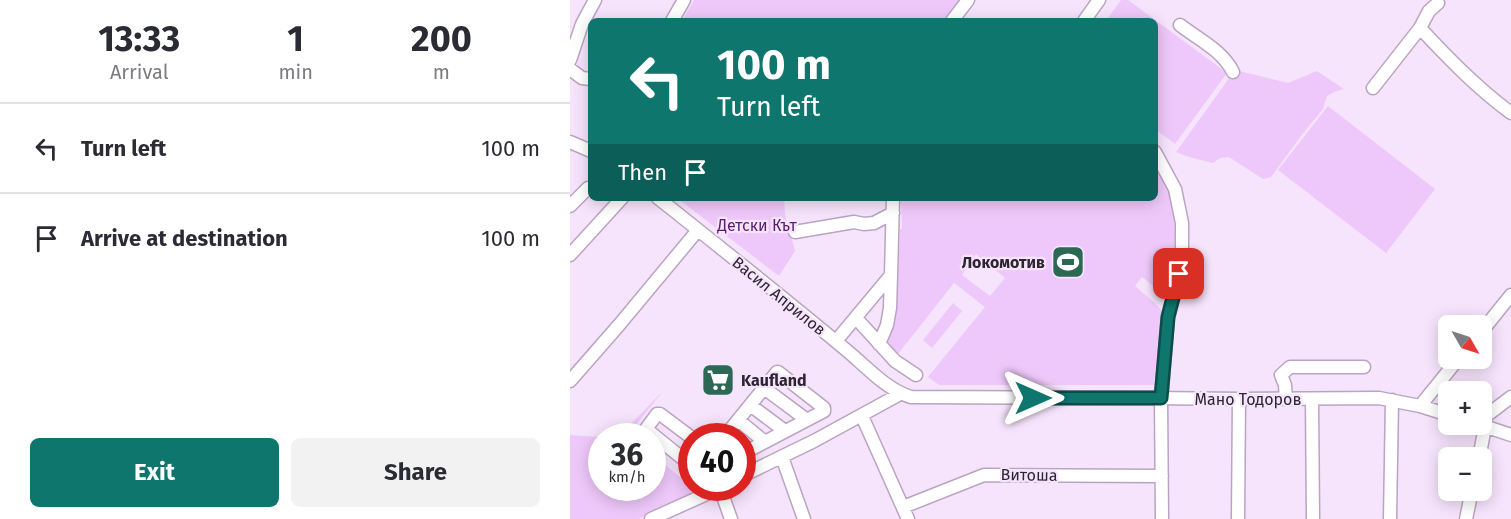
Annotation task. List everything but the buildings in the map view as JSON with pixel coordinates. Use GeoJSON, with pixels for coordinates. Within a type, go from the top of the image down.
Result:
{"type":"FeatureCollection","features":[{"type":"Feature","properties":{"kind":"street"},"geometry":{"type":"LineString","coordinates":[[570,60],[582,24],[595,0]]}},
{"type":"Feature","properties":{"kind":"street"},"geometry":{"type":"LineString","coordinates":[[674,18],[684,0]]}},
{"type":"Feature","properties":{"kind":"street"},"geometry":{"type":"LineString","coordinates":[[954,18],[968,0]]}},
{"type":"Feature","properties":{"kind":"street"},"geometry":{"type":"LineString","coordinates":[[1086,18],[1099,0]]}},
{"type":"Feature","properties":{"kind":"street"},"geometry":{"type":"LineString","coordinates":[[1373,88],[1438,3]]}},
{"type":"Feature","properties":{"kind":"street"},"geometry":{"type":"LineString","coordinates":[[1180,25],[1218,52],[1233,72]]}},
{"type":"Feature","properties":{"kind":"street"},"geometry":{"type":"LineString","coordinates":[[1420,28],[1474,83],[1511,113]]}},
{"type":"Feature","properties":{"kind":"street"},"geometry":{"type":"LineString","coordinates":[[570,69],[582,78],[588,79]]}},
{"type":"Feature","properties":{"kind":"street"},"geometry":{"type":"LineString","coordinates":[[570,142],[588,150]]}},
{"type":"Feature","properties":{"kind":"street"},"geometry":{"type":"LineString","coordinates":[[1158,158],[1175,189],[1182,223],[1182,255],[1168,317],[1161,398],[1162,519]]}},
{"type":"Feature","properties":{"kind":"street"},"geometry":{"type":"LineString","coordinates":[[570,194],[588,188]]}},
{"type":"Feature","properties":{"kind":"street"},"geometry":{"type":"LineString","coordinates":[[570,206],[588,189]]}},
{"type":"Feature","properties":{"kind":"street"},"geometry":{"type":"LineString","coordinates":[[570,255],[619,201]]}},
{"type":"Feature","properties":{"kind":"street","name":"Васил Априлов"},"geometry":{"type":"LineString","coordinates":[[662,201],[900,394]]}},
{"type":"Feature","properties":{"kind":"street"},"geometry":{"type":"LineString","coordinates":[[879,344],[887,325],[890,309],[893,201]]}},
{"type":"Feature","properties":{"kind":"street"},"geometry":{"type":"LineString","coordinates":[[795,232],[854,222],[874,223],[893,213]]}},
{"type":"Feature","properties":{"kind":"street"},"geometry":{"type":"LineString","coordinates":[[570,381],[698,230]]}},
{"type":"Feature","properties":{"kind":"street"},"geometry":{"type":"LineString","coordinates":[[836,341],[891,275]]}},
{"type":"Feature","properties":{"kind":"street"},"geometry":{"type":"LineString","coordinates":[[1492,319],[1511,295]]}},
{"type":"Feature","properties":{"kind":"street"},"geometry":{"type":"LineString","coordinates":[[855,318],[895,361],[916,375]]}},
{"type":"Feature","properties":{"kind":"street"},"geometry":{"type":"LineString","coordinates":[[1286,399],[1285,385],[1281,375],[1290,367],[1364,367]]}},
{"type":"Feature","properties":{"kind":"street"},"geometry":{"type":"LineString","coordinates":[[1420,406],[1450,369]]}},
{"type":"Feature","properties":{"kind":"street"},"geometry":{"type":"LineString","coordinates":[[736,423],[778,372],[824,408],[824,411],[756,446]]}},
{"type":"Feature","properties":{"kind":"street"},"geometry":{"type":"LineString","coordinates":[[764,388],[804,422],[814,441]]}},
{"type":"Feature","properties":{"kind":"street"},"geometry":{"type":"LineString","coordinates":[[756,470],[900,394]]}},
{"type":"Feature","properties":{"kind":"street","name":"Мано Тодоров"},"geometry":{"type":"LineString","coordinates":[[900,394],[937,398],[1379,398],[1438,412]]}},
{"type":"Feature","properties":{"kind":"street"},"geometry":{"type":"LineString","coordinates":[[1492,414],[1511,397]]}},
{"type":"Feature","properties":{"kind":"street"},"geometry":{"type":"LineString","coordinates":[[1238,519],[1239,399]]}},
{"type":"Feature","properties":{"kind":"street"},"geometry":{"type":"LineString","coordinates":[[1312,399],[1313,519]]}},
{"type":"Feature","properties":{"kind":"street"},"geometry":{"type":"LineString","coordinates":[[1390,519],[1392,400]]}},
{"type":"Feature","properties":{"kind":"street"},"geometry":{"type":"LineString","coordinates":[[750,405],[785,431]]}},
{"type":"Feature","properties":{"kind":"street"},"geometry":{"type":"LineString","coordinates":[[678,428],[657,414],[646,429],[678,455]]}},
{"type":"Feature","properties":{"kind":"street"},"geometry":{"type":"LineString","coordinates":[[862,416],[908,519]]}},
{"type":"Feature","properties":{"kind":"street"},"geometry":{"type":"LineString","coordinates":[[738,420],[765,442]]}},
{"type":"Feature","properties":{"kind":"street"},"geometry":{"type":"LineString","coordinates":[[1492,427],[1511,435]]}},
{"type":"Feature","properties":{"kind":"street"},"geometry":{"type":"LineString","coordinates":[[782,457],[804,519]]}},
{"type":"Feature","properties":{"kind":"street","name":"Витоша"},"geometry":{"type":"LineString","coordinates":[[903,507],[984,475],[1162,476]]}},
{"type":"Feature","properties":{"kind":"street"},"geometry":{"type":"LineString","coordinates":[[651,519],[691,501]]}},
{"type":"Feature","properties":{"kind":"street"},"geometry":{"type":"LineString","coordinates":[[725,501],[731,519]]}},
{"type":"Feature","properties":{"kind":"street"},"geometry":{"type":"LineString","coordinates":[[1466,519],[1470,501]]}},
{"type":"Feature","properties":{"kind":"green space"},"geometry":{"type":"Polygon","coordinates":[[[694,0],[968,0],[954,18],[684,18],[694,0]]]}},
{"type":"Feature","properties":{"kind":"green space"},"geometry":{"type":"Polygon","coordinates":[[[1121,0],[1128,0],[1152,18],[1108,18],[1121,0]]]}},
{"type":"Feature","properties":{"kind":"green space"},"geometry":{"type":"Polygon","coordinates":[[[1158,22],[1227,73],[1175,144],[1158,131],[1158,22]]]}},
{"type":"Feature","properties":{"kind":"green space"},"geometry":{"type":"Polygon","coordinates":[[[1235,70],[1288,83],[1317,71],[1344,89],[1327,96],[1323,109],[1271,177],[1263,179],[1229,157],[1220,158],[1213,163],[1176,152],[1235,70]]]}},
{"type":"Feature","properties":{"kind":"green space"},"geometry":{"type":"Polygon","coordinates":[[[1328,106],[1435,189],[1386,253],[1278,170],[1328,106]]]}},
{"type":"Feature","properties":{"kind":"green space"},"geometry":{"type":"Polygon","coordinates":[[[1158,169],[1166,182],[1174,215],[1174,255],[1162,293],[1142,277],[1135,286],[1162,311],[1154,385],[939,385],[928,377],[985,307],[954,283],[898,354],[887,346],[894,317],[900,229],[902,229],[901,201],[1158,201],[1158,169]],[[976,254],[962,275],[990,296],[1005,278],[976,254]]]}},
{"type":"Feature","properties":{"kind":"green space","name":"Детски Кът"},"geometry":{"type":"Polygon","coordinates":[[[681,201],[784,201],[785,214],[795,251],[779,276],[681,201]]]}},
{"type":"Feature","properties":{"kind":"green space"},"geometry":{"type":"Polygon","coordinates":[[[953,303],[962,311],[932,348],[923,340],[953,303]]]}},
{"type":"Feature","properties":{"kind":"green space"},"geometry":{"type":"Polygon","coordinates":[[[663,391],[638,423],[632,423],[663,391]]]}},
{"type":"Feature","properties":{"kind":"green space"},"geometry":{"type":"Polygon","coordinates":[[[570,435],[588,436],[588,501],[666,501],[666,466],[678,475],[678,500],[639,519],[570,519],[570,435]]]}},
{"type":"Feature","properties":{"kind":"place","name":"Локомотив"},"geometry":{"type":"Point","coordinates":[1068,262]}},
{"type":"Feature","properties":{"kind":"place","name":"Kaufland"},"geometry":{"type":"Point","coordinates":[718,380]}},
{"type":"Feature","properties":{"kind":"route"},"geometry":{"type":"LineString","coordinates":[[1033,398],[1161,398],[1168,317],[1179,274]]}}]}
